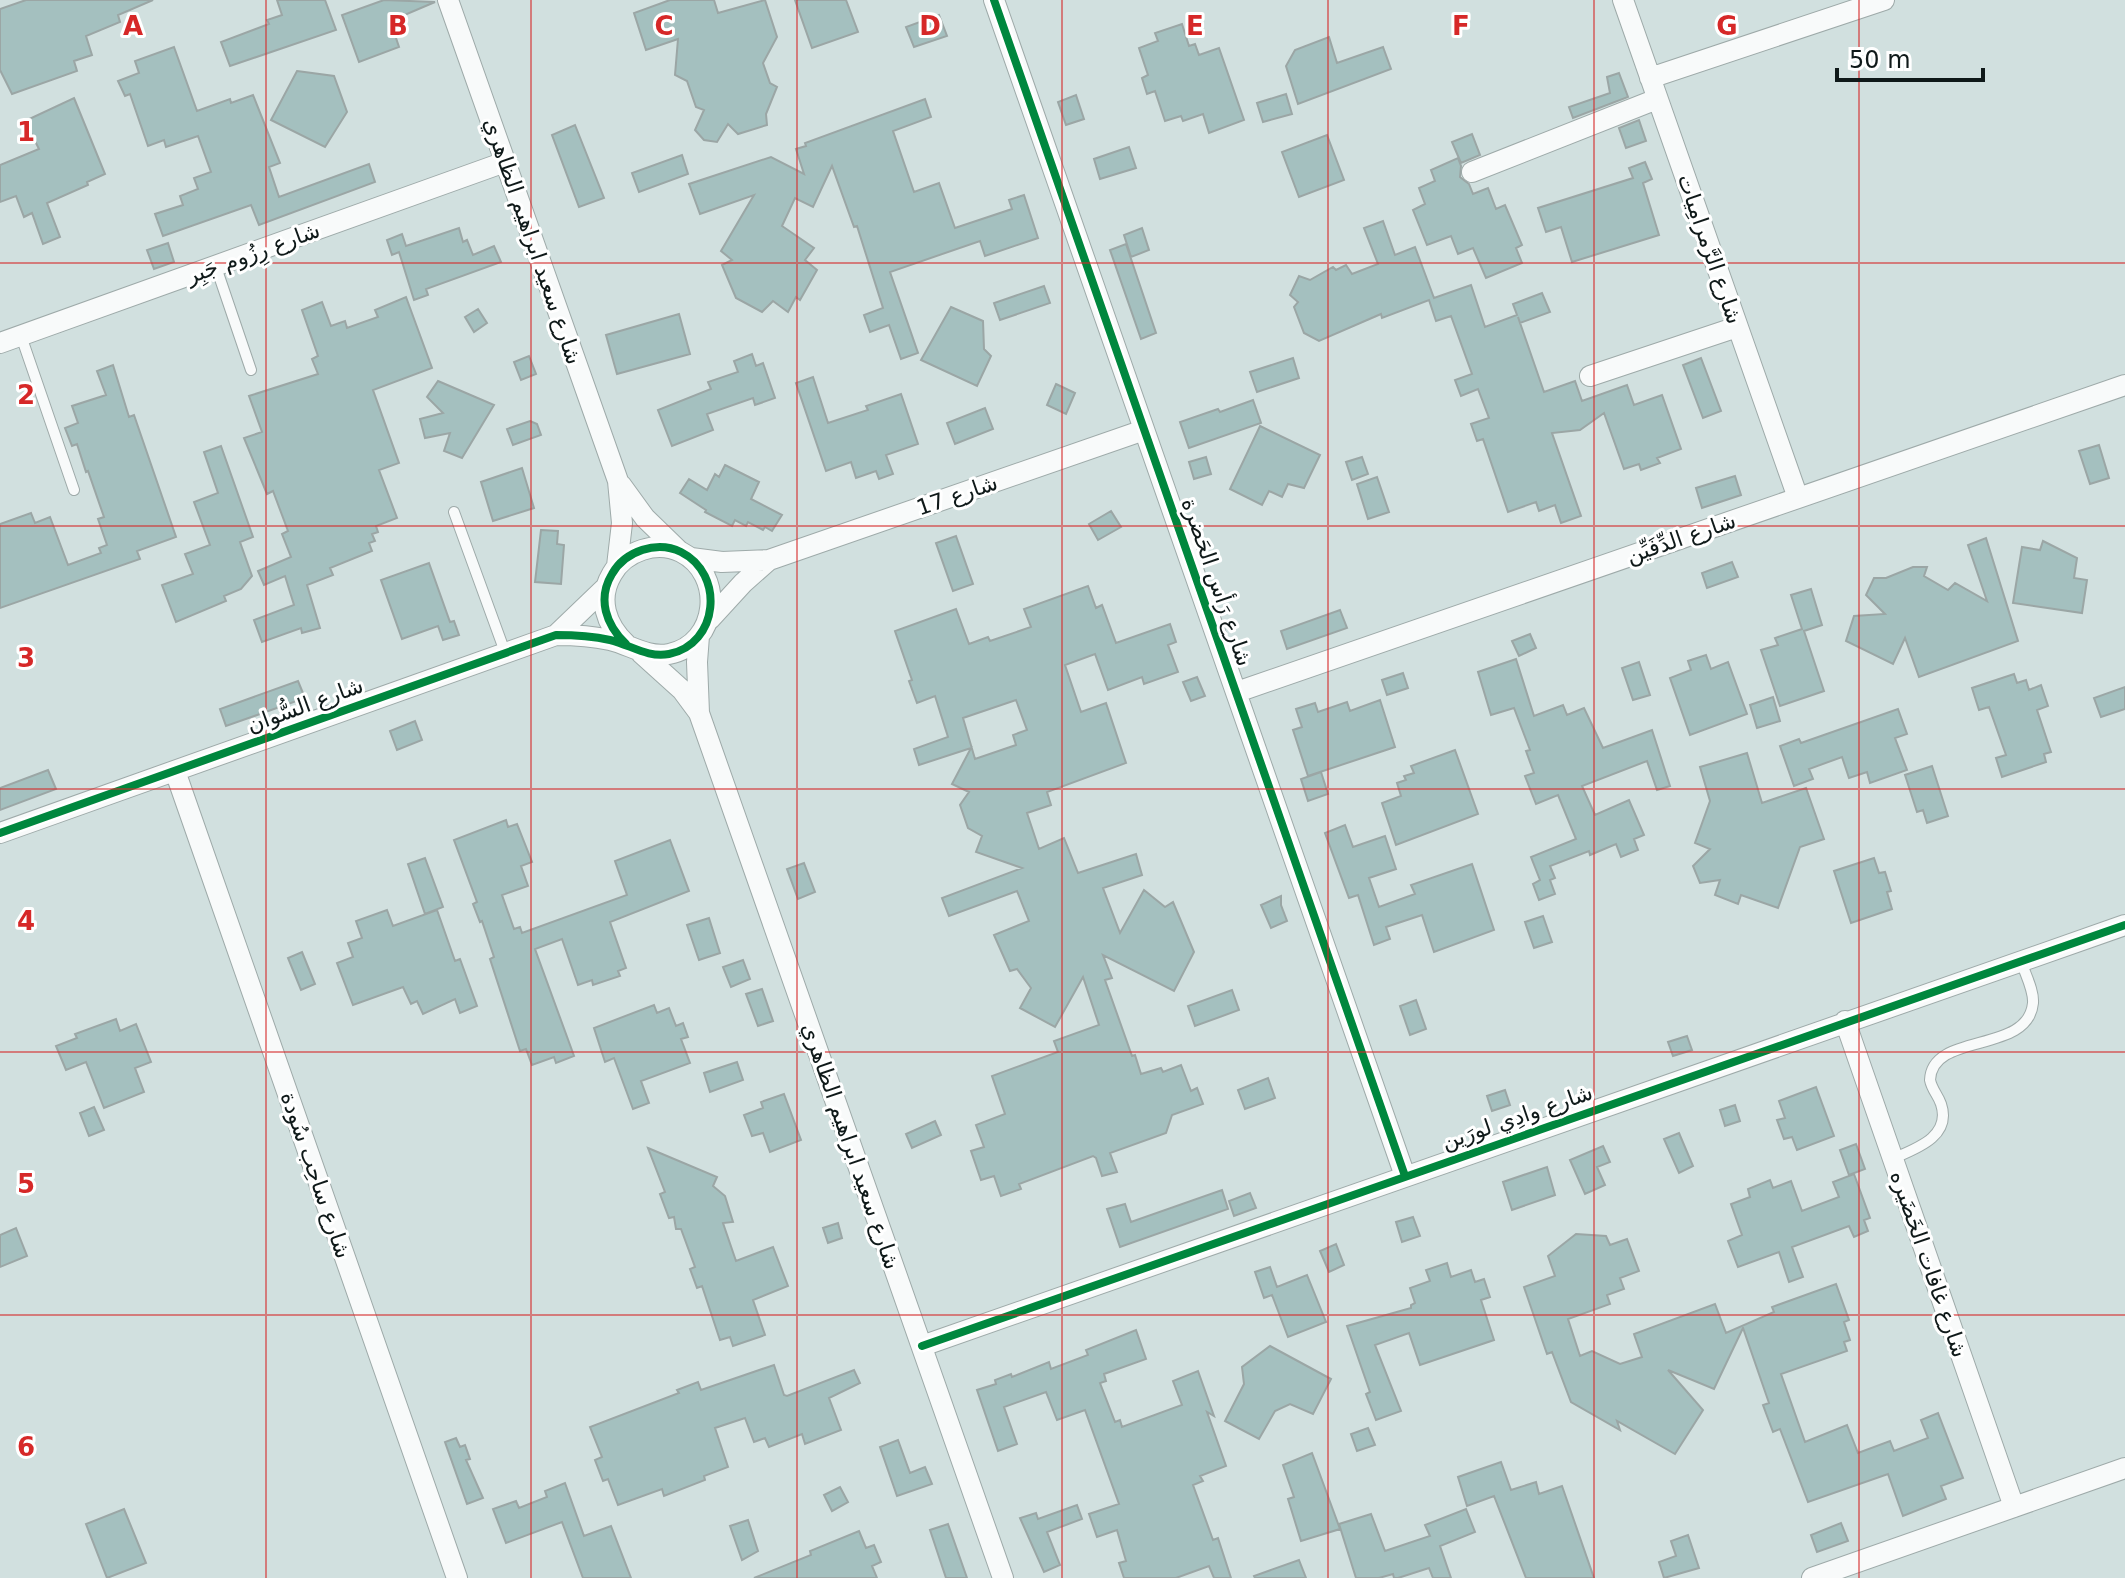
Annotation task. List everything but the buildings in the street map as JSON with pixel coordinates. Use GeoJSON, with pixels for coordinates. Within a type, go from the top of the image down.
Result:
{"type":"FeatureCollection","features":[{"type":"Feature","properties":{"kind":"street","name":"شارع سعيد ابراهيم الظاهري"},"geometry":{"type":"LineString","coordinates":[[448,0],[618,481],[622,523],[617,566]]}},
{"type":"Feature","properties":{"kind":"street","name":"شارع رَأس الحَضرة"},"geometry":{"type":"LineString","coordinates":[[994,0],[1405,1176]]}},
{"type":"Feature","properties":{"kind":"street","name":"شارع الرَّمرامِيات"},"geometry":{"type":"LineString","coordinates":[[1623,0],[1798,498]]}},
{"type":"Feature","properties":{"kind":"street"},"geometry":{"type":"LineString","coordinates":[[1650,78],[1884,0]]}},
{"type":"Feature","properties":{"kind":"street"},"geometry":{"type":"LineString","coordinates":[[1472,172],[1657,99]]}},
{"type":"Feature","properties":{"kind":"street","name":"شارع رِزُوم جَبِر"},"geometry":{"type":"LineString","coordinates":[[0,343],[505,162]]}},
{"type":"Feature","properties":{"kind":"street"},"geometry":{"type":"LineString","coordinates":[[1590,376],[1737,327]]}},
{"type":"Feature","properties":{"kind":"street","name":"شارع الدِّفَيِّن"},"geometry":{"type":"LineString","coordinates":[[1237,692],[2125,385]]}},
{"type":"Feature","properties":{"kind":"street","name":"شارع 17"},"geometry":{"type":"LineString","coordinates":[[684,554],[722,562],[769,560],[1144,430]]}},
{"type":"Feature","properties":{"kind":"street","name":"شارع سعيد ابراهيم الظاهري"},"geometry":{"type":"LineString","coordinates":[[618,481],[645,518],[684,554]]}},
{"type":"Feature","properties":{"kind":"street"},"geometry":{"type":"LineString","coordinates":[[661,547],[684,554],[707,580],[711,594],[703,629],[686,647],[670,653],[654,655],[632,648],[608,621],[604,606],[605,588],[617,566],[645,548],[661,547]]}},
{"type":"Feature","properties":{"kind":"street","name":"شارع 17"},"geometry":{"type":"LineString","coordinates":[[703,629],[730,595],[769,560]]}},
{"type":"Feature","properties":{"kind":"street","name":"شارع السُّوان"},"geometry":{"type":"LineString","coordinates":[[556,635],[605,588]]}},
{"type":"Feature","properties":{"kind":"street","name":"شارع سعيد ابراهيم الظاهري"},"geometry":{"type":"LineString","coordinates":[[699,713],[697,662],[703,629]]}},
{"type":"Feature","properties":{"kind":"street","name":"شارع السُّوان"},"geometry":{"type":"LineString","coordinates":[[0,833],[556,635],[591,636],[632,648]]}},
{"type":"Feature","properties":{"kind":"street","name":"شارع سعيد ابراهيم الظاهري"},"geometry":{"type":"LineString","coordinates":[[632,648],[682,690],[699,713],[1003,1578]]}},
{"type":"Feature","properties":{"kind":"street","name":"شارع ساحِب سُودة"},"geometry":{"type":"LineString","coordinates":[[175,771],[457,1578]]}},
{"type":"Feature","properties":{"kind":"street","name":"شارع وادِي لورَين"},"geometry":{"type":"LineString","coordinates":[[922,1346],[2125,925]]}},
{"type":"Feature","properties":{"kind":"street","name":"شارع غافات الخَضَيره"},"geometry":{"type":"LineString","coordinates":[[1845,1021],[2014,1507]]}},
{"type":"Feature","properties":{"kind":"street"},"geometry":{"type":"LineString","coordinates":[[1812,1578],[2125,1468]]}},
{"type":"Feature","properties":{"kind":"lane"},"geometry":{"type":"LineString","coordinates":[[216,267],[251,370]]}},
{"type":"Feature","properties":{"kind":"lane"},"geometry":{"type":"LineString","coordinates":[[21,336],[74,490]]}},
{"type":"Feature","properties":{"kind":"lane"},"geometry":{"type":"LineString","coordinates":[[454,512],[505,652]]}},
{"type":"Feature","properties":{"kind":"lane"},"geometry":{"type":"LineString","coordinates":[[1892,1159],[1929,1141],[1940,1128],[1942,1106],[1930,1080],[1937,1061],[1948,1054],[2015,1031],[2027,1020],[2033,997],[2021,961]]}},
{"type":"Feature","properties":{"kind":"cycle path"},"geometry":{"type":"LineString","coordinates":[[994,0],[1405,1176]]}},
{"type":"Feature","properties":{"kind":"cycle path"},"geometry":{"type":"LineString","coordinates":[[0,833],[556,635],[603,639],[661,655],[686,648],[698,637],[706,623],[710,591],[705,576],[695,562],[681,552],[662,547],[642,550],[625,559],[612,574],[605,593],[606,611],[613,629],[626,644]]}},
{"type":"Feature","properties":{"kind":"cycle path"},"geometry":{"type":"LineString","coordinates":[[922,1346],[2125,925]]}}]}
